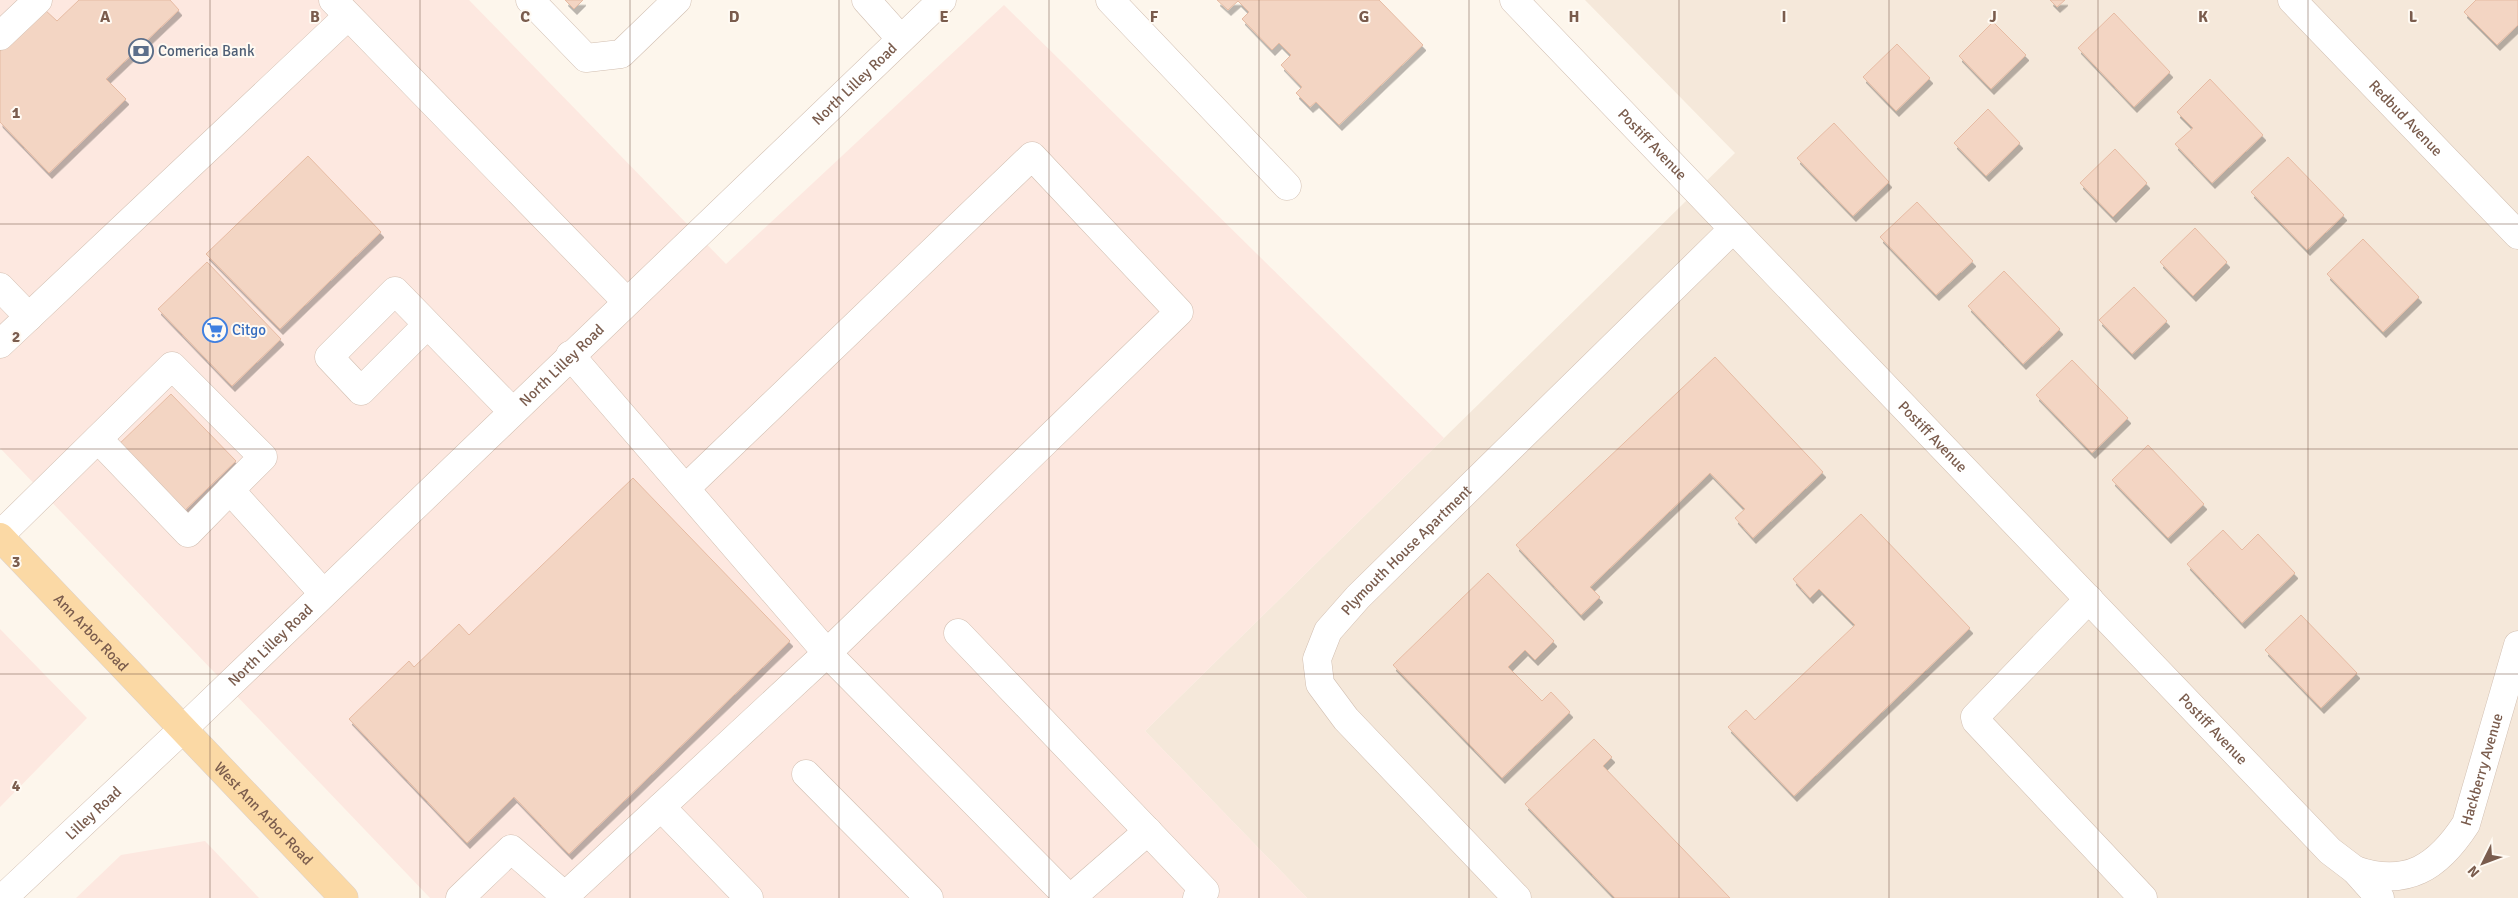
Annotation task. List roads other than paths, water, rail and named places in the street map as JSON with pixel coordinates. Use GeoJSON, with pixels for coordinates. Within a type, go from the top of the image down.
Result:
{"type":"FeatureCollection","features":[{"type":"Feature","properties":{"kind":"main road","name":"Ann Arbor Road"},"geometry":{"type":"LineString","coordinates":[[0,536],[183,730]]}},
{"type":"Feature","properties":{"kind":"main road","name":"West Ann Arbor Road"},"geometry":{"type":"LineString","coordinates":[[183,730],[344,898]]}},
{"type":"Feature","properties":{"kind":"street"},"geometry":{"type":"LineString","coordinates":[[0,36],[38,0]]}},
{"type":"Feature","properties":{"kind":"street"},"geometry":{"type":"LineString","coordinates":[[530,0],[586,58],[621,54],[677,0]]}},
{"type":"Feature","properties":{"kind":"street"},"geometry":{"type":"LineString","coordinates":[[866,0],[900,38]]}},
{"type":"Feature","properties":{"kind":"street","name":"North Lilley Road"},"geometry":{"type":"LineString","coordinates":[[183,730],[626,301],[942,0]]}},
{"type":"Feature","properties":{"kind":"street"},"geometry":{"type":"LineString","coordinates":[[1110,0],[1287,186]]}},
{"type":"Feature","properties":{"kind":"street","name":"Postiff Avenue"},"geometry":{"type":"LineString","coordinates":[[1514,0],[2330,851],[2356,870]]}},
{"type":"Feature","properties":{"kind":"street","name":"Redbud Avenue"},"geometry":{"type":"LineString","coordinates":[[2292,0],[2518,236]]}},
{"type":"Feature","properties":{"kind":"street"},"geometry":{"type":"LineString","coordinates":[[0,344],[341,8],[626,301]]}},
{"type":"Feature","properties":{"kind":"street"},"geometry":{"type":"LineString","coordinates":[[460,898],[511,849],[566,897],[827,653],[1179,312],[1032,156],[686,488]]}},
{"type":"Feature","properties":{"kind":"street","name":"Plymouth House Apartment"},"geometry":{"type":"LineString","coordinates":[[1517,898],[1346,718],[1320,684],[1317,659],[1328,631],[1358,597],[1733,229]]}},
{"type":"Feature","properties":{"kind":"street"},"geometry":{"type":"LineString","coordinates":[[0,287],[29,317]]}},
{"type":"Feature","properties":{"kind":"street"},"geometry":{"type":"LineString","coordinates":[[427,325],[512,412]]}},
{"type":"Feature","properties":{"kind":"street"},"geometry":{"type":"LineString","coordinates":[[570,355],[827,653],[1070,898],[1148,831]]}},
{"type":"Feature","properties":{"kind":"street"},"geometry":{"type":"LineString","coordinates":[[0,536],[98,439],[172,366],[263,457],[188,532],[98,439]]}},
{"type":"Feature","properties":{"kind":"street"},"geometry":{"type":"LineString","coordinates":[[230,490],[323,593]]}},
{"type":"Feature","properties":{"kind":"street"},"geometry":{"type":"LineString","coordinates":[[2089,599],[1975,717],[1976,721],[2143,898]]}},
{"type":"Feature","properties":{"kind":"street"},"geometry":{"type":"LineString","coordinates":[[958,633],[1205,891],[1197,898]]}},
{"type":"Feature","properties":{"kind":"street","name":"Hackberry Avenue"},"geometry":{"type":"LineString","coordinates":[[2356,870],[2376,877],[2392,878],[2409,874],[2431,864],[2451,848],[2466,824],[2518,645]]}},
{"type":"Feature","properties":{"kind":"street","name":"Lilley Road"},"geometry":{"type":"LineString","coordinates":[[2,898],[183,730]]}},
{"type":"Feature","properties":{"kind":"street"},"geometry":{"type":"LineString","coordinates":[[806,774],[929,898]]}},
{"type":"Feature","properties":{"kind":"street"},"geometry":{"type":"LineString","coordinates":[[661,807],[749,898]]}},
{"type":"Feature","properties":{"kind":"street"},"geometry":{"type":"LineString","coordinates":[[2356,870],[2380,898]]}},
{"type":"Feature","properties":{"kind":"place","name":"Comerica Bank"},"geometry":{"type":"Point","coordinates":[141,51]}},
{"type":"Feature","properties":{"kind":"place","name":"Citgo"},"geometry":{"type":"Point","coordinates":[215,330]}}]}
